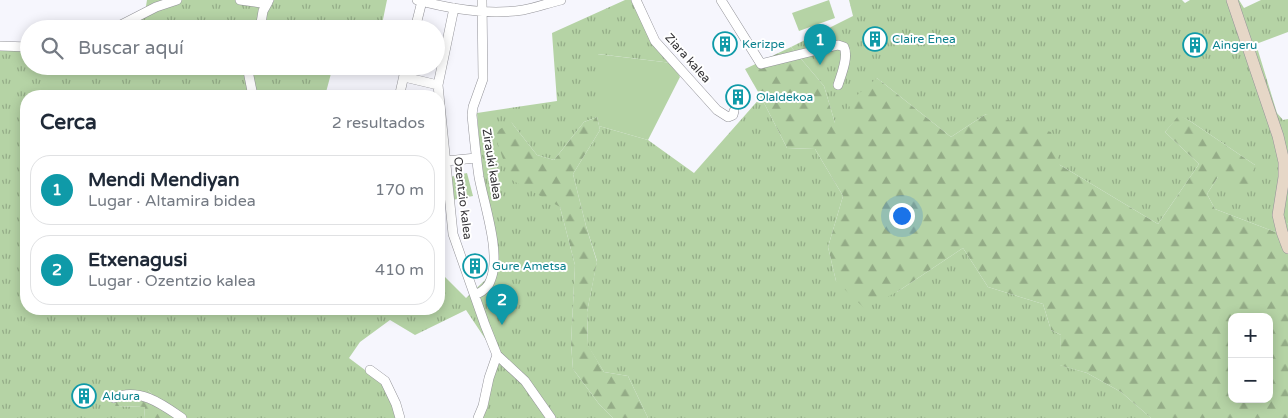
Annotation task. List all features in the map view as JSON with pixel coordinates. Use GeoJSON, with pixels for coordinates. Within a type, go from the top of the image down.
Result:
{"type":"FeatureCollection","features":[{"type":"Feature","properties":{"kind":"street"},"geometry":{"type":"LineString","coordinates":[[131,20],[156,7],[177,0]]}},
{"type":"Feature","properties":{"kind":"street"},"geometry":{"type":"LineString","coordinates":[[240,0],[261,3],[269,1]]}},
{"type":"Feature","properties":{"kind":"street","name":"Zirauki kalea"},"geometry":{"type":"LineString","coordinates":[[475,295],[481,292],[491,281],[493,260],[491,235],[476,158],[472,115],[483,79],[482,0]]}},
{"type":"Feature","properties":{"kind":"street"},"geometry":{"type":"LineString","coordinates":[[417,20],[420,1],[482,11],[523,10],[561,0]]}},
{"type":"Feature","properties":{"kind":"street","name":"Ziara kalea"},"geometry":{"type":"LineString","coordinates":[[636,0],[656,41],[717,110],[728,116],[734,112]]}},
{"type":"Feature","properties":{"kind":"street"},"geometry":{"type":"LineString","coordinates":[[721,0],[761,64],[838,45],[844,47],[846,57],[838,85]]}},
{"type":"Feature","properties":{"kind":"street"},"geometry":{"type":"LineString","coordinates":[[1232,0],[1282,153],[1284,177],[1278,215],[1288,248]]}},
{"type":"Feature","properties":{"kind":"street"},"geometry":{"type":"LineString","coordinates":[[262,20],[263,11],[269,1]]}},
{"type":"Feature","properties":{"kind":"street","name":"Ozentzio kalea"},"geometry":{"type":"LineString","coordinates":[[445,51],[454,8]]}},
{"type":"Feature","properties":{"kind":"street"},"geometry":{"type":"LineString","coordinates":[[0,46],[20,47]]}},
{"type":"Feature","properties":{"kind":"street"},"geometry":{"type":"LineString","coordinates":[[249,75],[252,90]]}},
{"type":"Feature","properties":{"kind":"street","name":"Ozentzio kalea"},"geometry":{"type":"LineString","coordinates":[[439,90],[440,75]]}},
{"type":"Feature","properties":{"kind":"street"},"geometry":{"type":"LineString","coordinates":[[401,90],[404,77],[438,85]]}},
{"type":"Feature","properties":{"kind":"street","name":"Ozentzio kalea"},"geometry":{"type":"LineString","coordinates":[[445,152],[453,234],[497,355]]}},
{"type":"Feature","properties":{"kind":"street"},"geometry":{"type":"LineString","coordinates":[[446,161],[476,158]]}},
{"type":"Feature","properties":{"kind":"street"},"geometry":{"type":"LineString","coordinates":[[478,418],[497,355],[525,381],[552,418]]}},
{"type":"Feature","properties":{"kind":"street"},"geometry":{"type":"LineString","coordinates":[[370,370],[384,381],[396,404],[400,418]]}},
{"type":"Feature","properties":{"kind":"street"},"geometry":{"type":"LineString","coordinates":[[114,398],[133,394],[146,397],[161,404],[182,418]]}},
{"type":"Feature","properties":{"kind":"green space"},"geometry":{"type":"Polygon","coordinates":[[[147,0],[387,0],[383,20],[121,20],[145,12],[147,0]]]}},
{"type":"Feature","properties":{"kind":"green space"},"geometry":{"type":"Polygon","coordinates":[[[625,0],[635,0],[672,63],[598,54],[597,117],[584,122],[554,160],[537,155],[511,122],[560,207],[575,265],[571,344],[573,369],[599,404],[613,418],[480,418],[494,352],[466,310],[415,335],[390,320],[360,342],[349,358],[393,391],[402,418],[174,418],[148,390],[115,406],[145,407],[144,418],[0,418],[0,43],[20,44],[20,75],[331,75],[327,90],[20,90],[20,315],[445,315],[445,277],[466,298],[498,268],[483,192],[477,113],[557,101],[552,33],[625,0]]]}},
{"type":"Feature","properties":{"kind":"green space"},"geometry":{"type":"Polygon","coordinates":[[[829,0],[835,18],[799,31],[792,13],[829,0]]]}},
{"type":"Feature","properties":{"kind":"green space"},"geometry":{"type":"Polygon","coordinates":[[[849,0],[1182,0],[1185,3],[1190,0],[1239,0],[1244,8],[1261,0],[1288,0],[1288,32],[1256,44],[1277,113],[1283,120],[1288,119],[1288,223],[1285,228],[1275,232],[1215,209],[1207,194],[1218,177],[1255,165],[1190,121],[1179,116],[1165,132],[1199,164],[1158,224],[1060,165],[986,114],[951,137],[877,78],[856,123],[835,123],[824,86],[791,47],[853,16],[849,0]]]}},
{"type":"Feature","properties":{"kind":"green space"},"geometry":{"type":"Polygon","coordinates":[[[791,47],[824,86],[835,123],[856,123],[848,103],[877,78],[951,137],[986,114],[1051,132],[1060,165],[1158,224],[1199,164],[1165,132],[1179,115],[1190,121],[1255,165],[1253,181],[1238,191],[1218,177],[1207,194],[1215,209],[1275,232],[1285,228],[1288,223],[1288,418],[1151,418],[1121,392],[1087,373],[1059,365],[1061,335],[1051,330],[1043,304],[988,287],[963,248],[897,292],[864,308],[836,281],[828,247],[843,196],[815,149],[787,148],[745,69],[791,47]]]}},
{"type":"Feature","properties":{"kind":"green space"},"geometry":{"type":"Polygon","coordinates":[[[597,54],[672,63],[680,77],[648,140],[599,126],[597,117],[597,54]]]}},
{"type":"Feature","properties":{"kind":"green space"},"geometry":{"type":"Polygon","coordinates":[[[761,97],[787,148],[815,149],[843,196],[828,247],[836,281],[897,292],[963,248],[988,287],[1043,304],[1051,330],[1061,335],[1060,365],[1087,373],[1121,392],[1151,418],[648,418],[628,376],[604,372],[588,346],[587,312],[597,261],[573,174],[600,130],[599,126],[648,140],[694,173],[761,97]]]}},
{"type":"Feature","properties":{"kind":"green space"},"geometry":{"type":"Polygon","coordinates":[[[597,117],[600,130],[573,174],[597,262],[587,312],[588,345],[604,372],[628,376],[648,418],[613,418],[599,404],[573,369],[571,344],[575,265],[560,207],[510,179],[494,133],[511,122],[537,155],[554,160],[584,122],[597,117]]]}},
{"type":"Feature","properties":{"kind":"green space"},"geometry":{"type":"Polygon","coordinates":[[[467,173],[473,196],[452,200],[450,177],[467,173]]]}},
{"type":"Feature","properties":{"kind":"green space"},"geometry":{"type":"Polygon","coordinates":[[[148,390],[174,418],[144,418],[145,407],[115,406],[121,391],[148,390]]]}},
{"type":"Feature","properties":{"kind":"place","name":"Claire Enea"},"geometry":{"type":"Point","coordinates":[875,39]}},
{"type":"Feature","properties":{"kind":"place","name":"Kerizpe"},"geometry":{"type":"Point","coordinates":[725,44]}},
{"type":"Feature","properties":{"kind":"place","name":"Aingeru"},"geometry":{"type":"Point","coordinates":[1195,45]}},
{"type":"Feature","properties":{"kind":"place","name":"Mendi Mendiyan"},"geometry":{"type":"Point","coordinates":[820,65]}},
{"type":"Feature","properties":{"kind":"place","name":"Olaldekoa"},"geometry":{"type":"Point","coordinates":[738,97]}},
{"type":"Feature","properties":{"kind":"place","name":"Gure Ametsa"},"geometry":{"type":"Point","coordinates":[475,266]}},
{"type":"Feature","properties":{"kind":"place","name":"Etxenagusi"},"geometry":{"type":"Point","coordinates":[502,325]}},
{"type":"Feature","properties":{"kind":"place","name":"Aldura"},"geometry":{"type":"Point","coordinates":[84,396]}}]}
